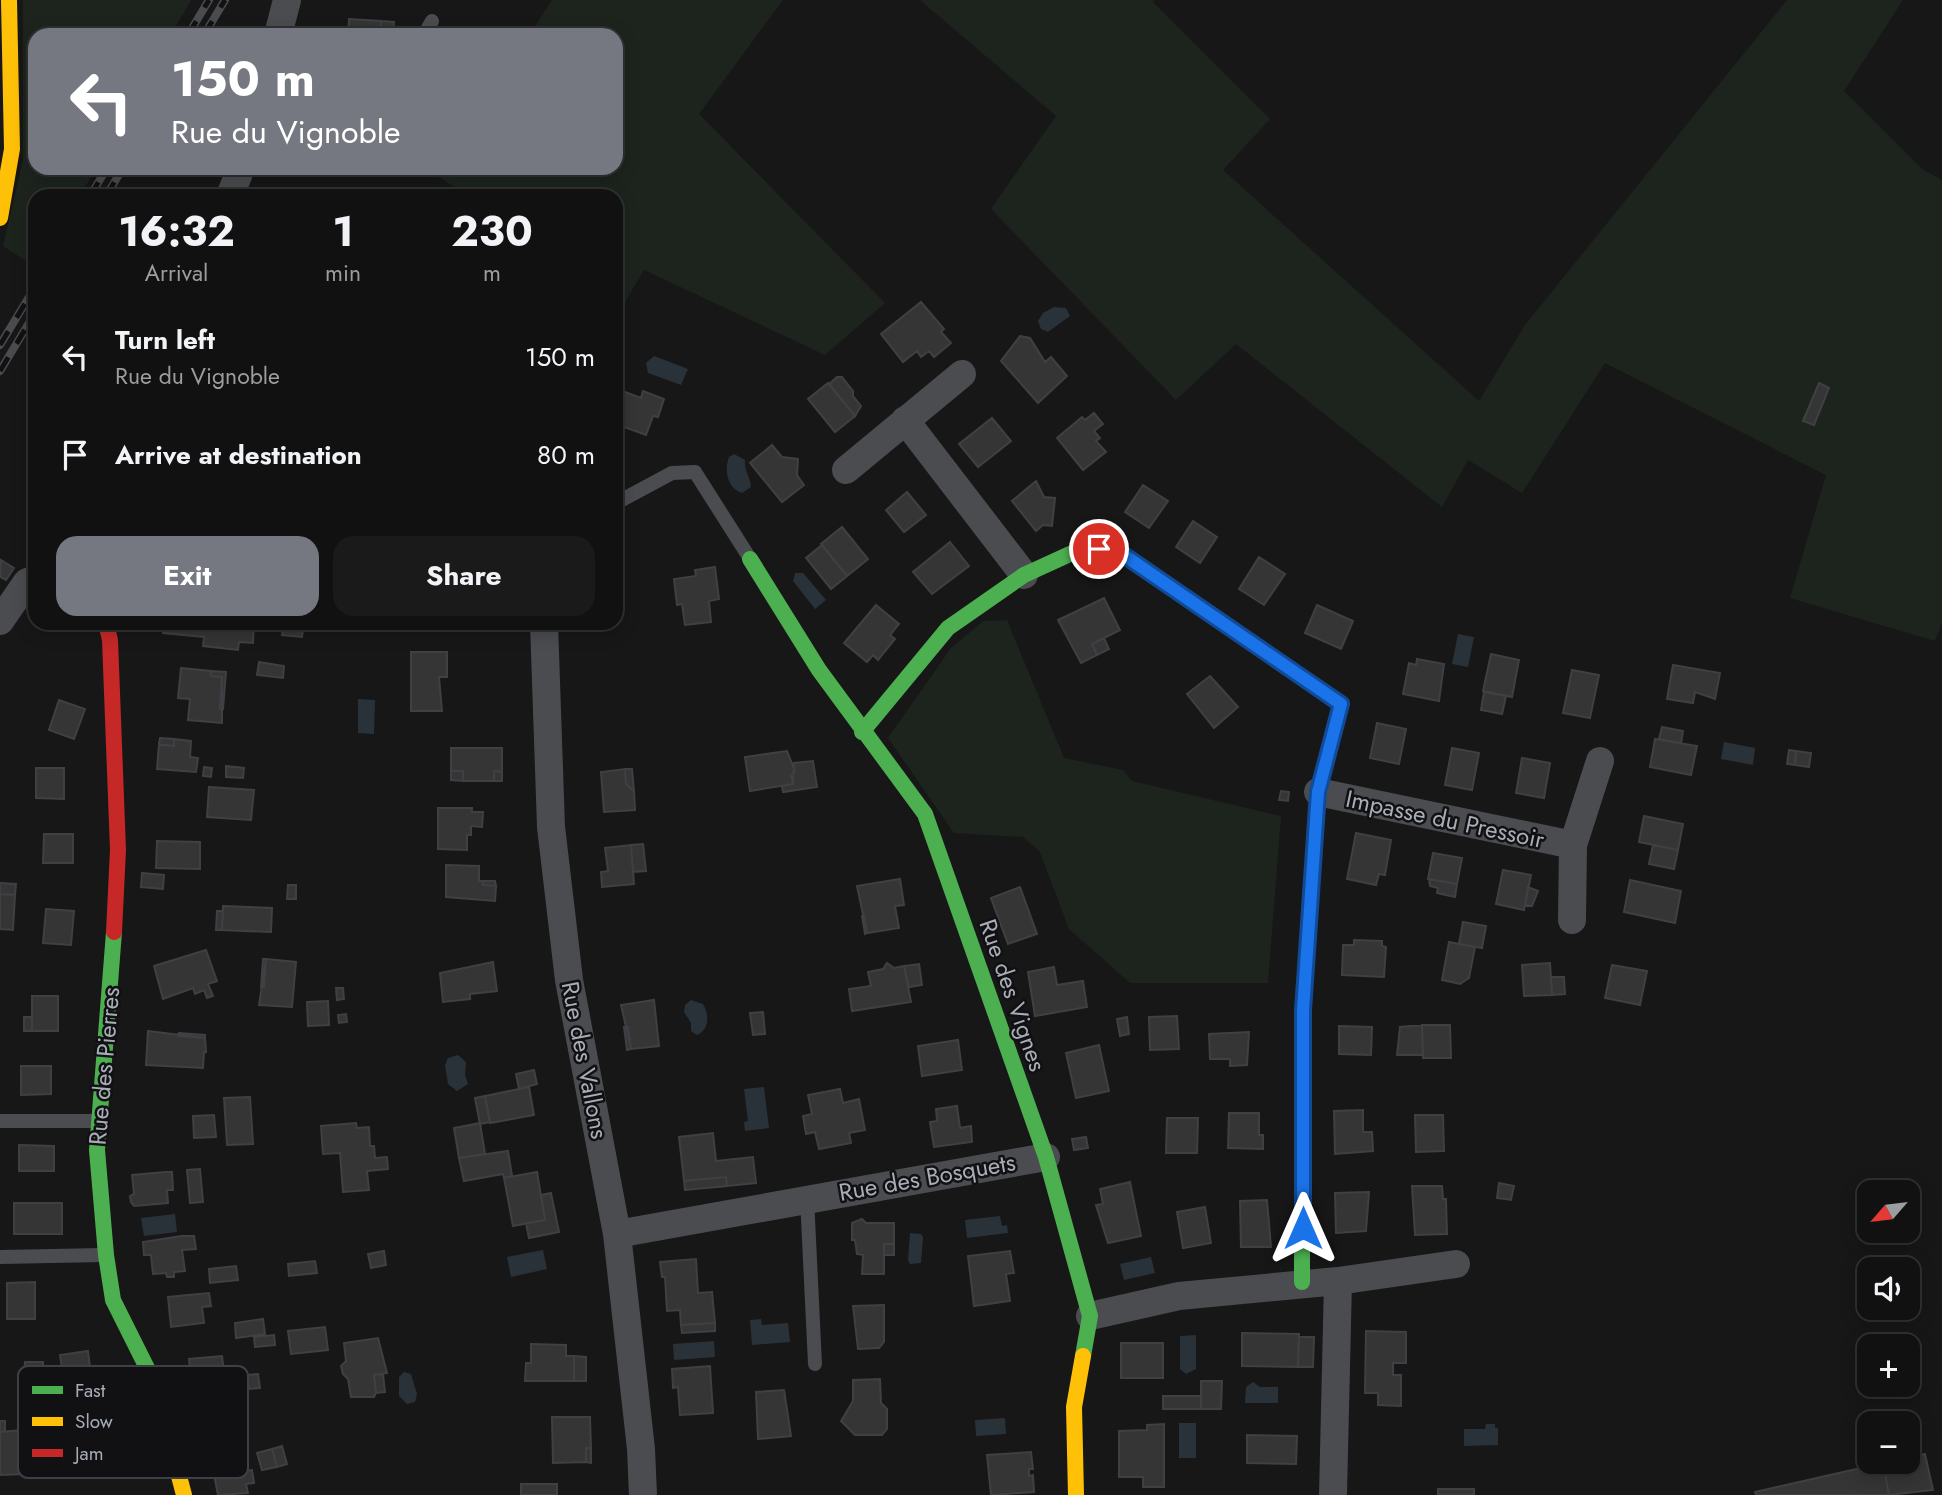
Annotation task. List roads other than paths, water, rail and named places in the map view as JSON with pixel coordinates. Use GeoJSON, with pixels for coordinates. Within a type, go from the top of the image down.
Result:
{"type":"FeatureCollection","features":[{"type":"Feature","properties":{"kind":"street"},"geometry":{"type":"LineString","coordinates":[[0,218],[12,149],[9,0]]}},
{"type":"Feature","properties":{"kind":"street"},"geometry":{"type":"LineString","coordinates":[[280,28],[287,0]]}},
{"type":"Feature","properties":{"kind":"street"},"geometry":{"type":"LineString","coordinates":[[846,470],[962,374]]}},
{"type":"Feature","properties":{"kind":"street"},"geometry":{"type":"LineString","coordinates":[[905,420],[1024,575]]}},
{"type":"Feature","properties":{"kind":"street"},"geometry":{"type":"LineString","coordinates":[[862,732],[948,628],[1024,575],[1083,548],[1115,549],[1341,704],[1318,792],[1303,1010],[1303,1282]]}},
{"type":"Feature","properties":{"kind":"street","name":"Rue des Vignes"},"geometry":{"type":"LineString","coordinates":[[750,559],[819,670],[862,732],[925,814],[1046,1157],[1090,1316],[1074,1407],[1076,1495]]}},
{"type":"Feature","properties":{"kind":"street"},"geometry":{"type":"LineString","coordinates":[[0,621],[28,582]]}},
{"type":"Feature","properties":{"kind":"street","name":"Rue des Pierres"},"geometry":{"type":"LineString","coordinates":[[108,630],[118,850],[109,1025],[97,1121],[106,1255],[113,1300],[146,1366]]}},
{"type":"Feature","properties":{"kind":"street","name":"Rue des Vallons"},"geometry":{"type":"LineString","coordinates":[[544,630],[551,827],[569,980],[617,1234],[641,1449],[643,1495]]}},
{"type":"Feature","properties":{"kind":"street","name":"Impasse du Pressoir"},"geometry":{"type":"LineString","coordinates":[[1572,920],[1573,845],[1600,761]]}},
{"type":"Feature","properties":{"kind":"street","name":"Impasse du Pressoir"},"geometry":{"type":"LineString","coordinates":[[1318,792],[1573,845]]}},
{"type":"Feature","properties":{"kind":"street","name":"Rue des Bosquets"},"geometry":{"type":"LineString","coordinates":[[617,1234],[1046,1157]]}},
{"type":"Feature","properties":{"kind":"street"},"geometry":{"type":"LineString","coordinates":[[1090,1316],[1179,1296],[1303,1282],[1338,1281],[1456,1264]]}},
{"type":"Feature","properties":{"kind":"street"},"geometry":{"type":"LineString","coordinates":[[1333,1495],[1338,1281]]}},
{"type":"Feature","properties":{"kind":"street","name":"Rue des Pierres"},"geometry":{"type":"LineString","coordinates":[[180,1478],[184,1495]]}},
{"type":"Feature","properties":{"kind":"lane"},"geometry":{"type":"LineString","coordinates":[[428,28],[432,21]]}},
{"type":"Feature","properties":{"kind":"lane"},"geometry":{"type":"LineString","coordinates":[[623,499],[673,472],[695,472],[750,559]]}},
{"type":"Feature","properties":{"kind":"lane"},"geometry":{"type":"LineString","coordinates":[[0,1121],[97,1121]]}},
{"type":"Feature","properties":{"kind":"lane","name":"Rue des Bosquets"},"geometry":{"type":"LineString","coordinates":[[807,1198],[815,1364]]}},
{"type":"Feature","properties":{"kind":"lane"},"geometry":{"type":"LineString","coordinates":[[0,1257],[106,1255]]}},
{"type":"Feature","properties":{"kind":"railway"},"geometry":{"type":"LineString","coordinates":[[192,28],[209,0]]}},
{"type":"Feature","properties":{"kind":"railway"},"geometry":{"type":"LineString","coordinates":[[208,28],[225,0]]}},
{"type":"Feature","properties":{"kind":"railway"},"geometry":{"type":"LineString","coordinates":[[94,189],[103,175]]}},
{"type":"Feature","properties":{"kind":"railway"},"geometry":{"type":"LineString","coordinates":[[110,189],[119,175]]}},
{"type":"Feature","properties":{"kind":"railway"},"geometry":{"type":"LineString","coordinates":[[0,345],[28,299]]}},
{"type":"Feature","properties":{"kind":"railway"},"geometry":{"type":"LineString","coordinates":[[0,371],[28,325]]}}]}
